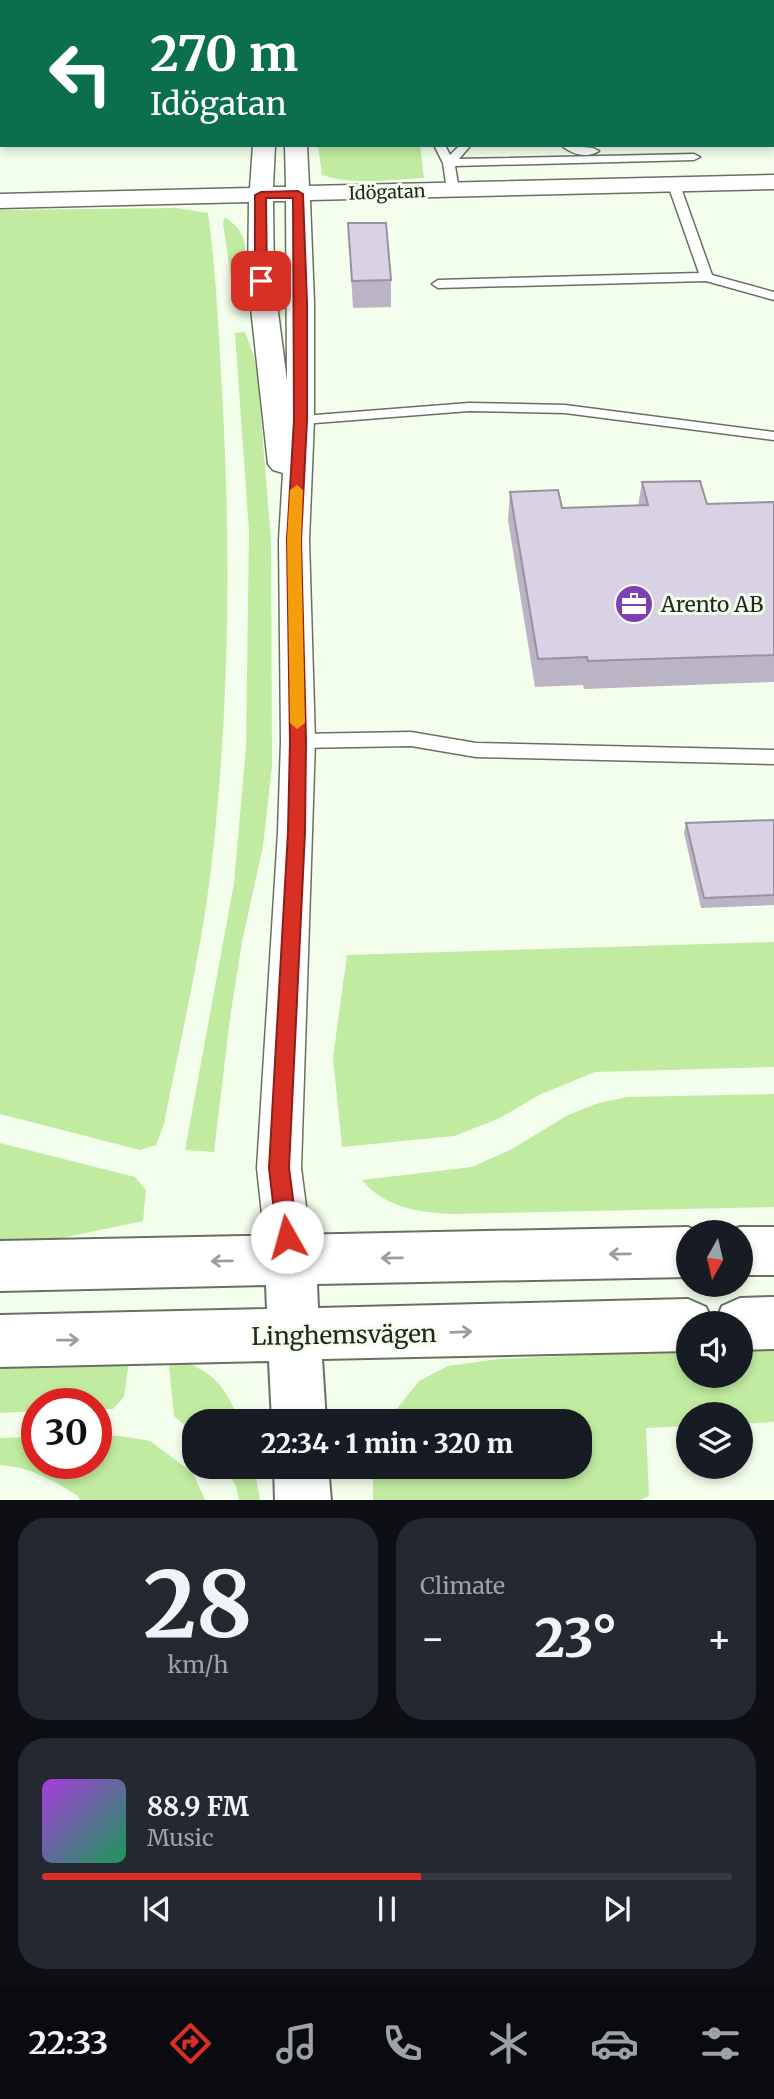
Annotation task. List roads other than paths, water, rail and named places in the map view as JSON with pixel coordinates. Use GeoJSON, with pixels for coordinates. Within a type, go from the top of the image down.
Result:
{"type":"FeatureCollection","features":[{"type":"Feature","properties":{"kind":"main road"},"geometry":{"type":"LineString","coordinates":[[753,1251],[774,1251]]}},
{"type":"Feature","properties":{"kind":"main road"},"geometry":{"type":"LineString","coordinates":[[0,1266],[676,1252]]}},
{"type":"Feature","properties":{"kind":"main road"},"geometry":{"type":"LineString","coordinates":[[290,1260],[298,1409]]}},
{"type":"Feature","properties":{"kind":"main road"},"geometry":{"type":"LineString","coordinates":[[753,1324],[774,1323]]}},
{"type":"Feature","properties":{"kind":"main road","name":"Linghemsvägen"},"geometry":{"type":"LineString","coordinates":[[0,1341],[676,1325]]}},
{"type":"Feature","properties":{"kind":"main road"},"geometry":{"type":"LineString","coordinates":[[302,1479],[303,1500]]}},
{"type":"Feature","properties":{"kind":"street"},"geometry":{"type":"LineString","coordinates":[[264,147],[261,281],[288,421]]}},
{"type":"Feature","properties":{"kind":"street"},"geometry":{"type":"LineString","coordinates":[[290,1260],[279,1168],[298,741],[294,540],[288,421],[298,194],[296,147]]}},
{"type":"Feature","properties":{"kind":"street","name":"Idögatan"},"geometry":{"type":"LineString","coordinates":[[0,201],[674,185],[697,165],[774,182]]}},
{"type":"Feature","properties":{"kind":"lane"},"geometry":{"type":"LineString","coordinates":[[440,147],[449,163],[453,190]]}},
{"type":"Feature","properties":{"kind":"lane"},"geometry":{"type":"LineString","coordinates":[[449,163],[464,147]]}},
{"type":"Feature","properties":{"kind":"lane"},"geometry":{"type":"LineString","coordinates":[[538,147],[542,161]]}},
{"type":"Feature","properties":{"kind":"lane"},"geometry":{"type":"LineString","coordinates":[[570,147],[578,151],[697,165]]}},
{"type":"Feature","properties":{"kind":"lane"},"geometry":{"type":"LineString","coordinates":[[449,163],[638,159]]}},
{"type":"Feature","properties":{"kind":"lane"},"geometry":{"type":"LineString","coordinates":[[674,185],[707,277]]}},
{"type":"Feature","properties":{"kind":"lane"},"geometry":{"type":"LineString","coordinates":[[438,284],[707,277],[774,296]]}},
{"type":"Feature","properties":{"kind":"lane"},"geometry":{"type":"LineString","coordinates":[[288,421],[469,407],[565,409],[774,436]]}},
{"type":"Feature","properties":{"kind":"lane"},"geometry":{"type":"LineString","coordinates":[[298,741],[411,739],[476,750],[774,757]]}},
{"type":"Feature","properties":{"kind":"place","name":"Arento AB"},"geometry":{"type":"Point","coordinates":[634,604]}}]}
